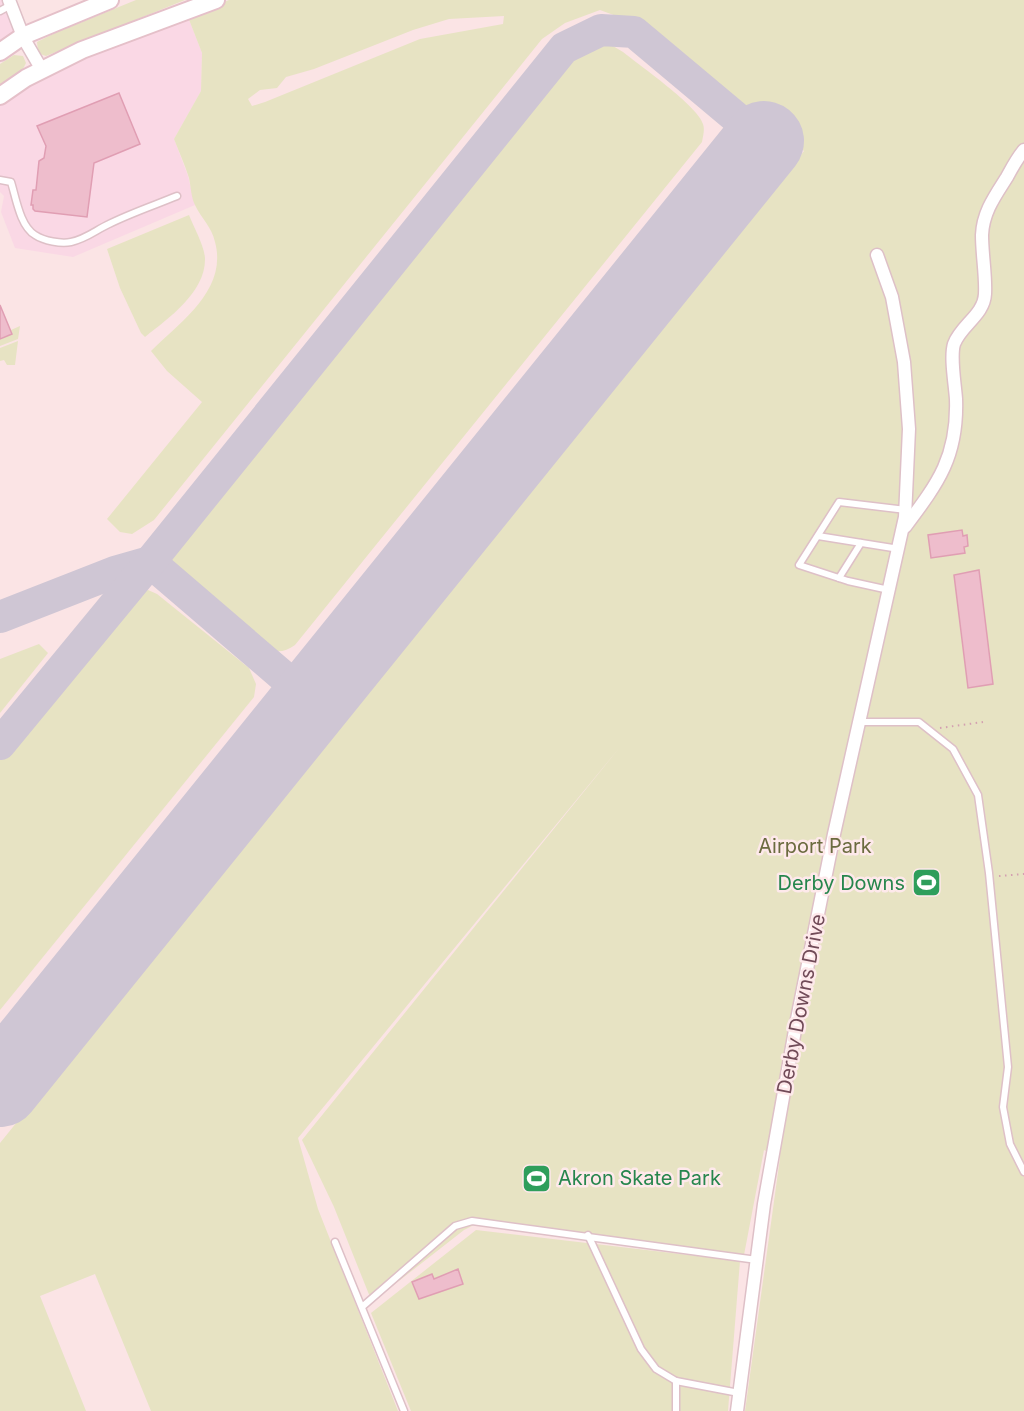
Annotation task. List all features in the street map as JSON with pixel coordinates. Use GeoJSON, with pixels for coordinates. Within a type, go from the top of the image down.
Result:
{"type":"FeatureCollection","features":[{"type":"Feature","properties":{"kind":"main road"},"geometry":{"type":"LineString","coordinates":[[0,52],[23,36],[110,0]]}},
{"type":"Feature","properties":{"kind":"main road"},"geometry":{"type":"LineString","coordinates":[[0,96],[26,78],[82,50],[214,0]]}},
{"type":"Feature","properties":{"kind":"street"},"geometry":{"type":"LineString","coordinates":[[7,5],[42,70]]}},
{"type":"Feature","properties":{"kind":"street","name":"Derby Downs Drive"},"geometry":{"type":"LineString","coordinates":[[903,531],[933,490],[950,457],[956,405],[952,358],[954,345],[961,332],[981,308],[985,296],[982,235],[984,218],[988,207],[1024,150]]}},
{"type":"Feature","properties":{"kind":"street","name":"Derby Downs Drive"},"geometry":{"type":"LineString","coordinates":[[737,1411],[756,1260],[800,1003],[906,510],[909,429],[904,362],[892,297],[877,255]]}},
{"type":"Feature","properties":{"kind":"lane"},"geometry":{"type":"LineString","coordinates":[[0,180],[11,182],[27,227],[35,235],[51,241],[70,242],[90,236],[108,225],[177,196]]}},
{"type":"Feature","properties":{"kind":"lane"},"geometry":{"type":"LineString","coordinates":[[889,590],[839,578],[799,565],[839,502],[906,510]]}},
{"type":"Feature","properties":{"kind":"lane"},"geometry":{"type":"LineString","coordinates":[[818,536],[899,549]]}},
{"type":"Feature","properties":{"kind":"lane"},"geometry":{"type":"LineString","coordinates":[[839,578],[861,543]]}},
{"type":"Feature","properties":{"kind":"lane"},"geometry":{"type":"LineString","coordinates":[[859,722],[919,722],[953,749],[978,795],[990,877],[1008,1067],[1003,1107],[1010,1144],[1024,1172]]}},
{"type":"Feature","properties":{"kind":"lane"},"geometry":{"type":"LineString","coordinates":[[362,1307],[455,1226],[463,1222],[472,1221],[588,1235],[756,1260]]}},
{"type":"Feature","properties":{"kind":"lane"},"geometry":{"type":"LineString","coordinates":[[588,1235],[641,1349],[656,1369],[676,1381],[739,1393]]}},
{"type":"Feature","properties":{"kind":"lane"},"geometry":{"type":"LineString","coordinates":[[335,1242],[404,1411]]}},
{"type":"Feature","properties":{"kind":"lane"},"geometry":{"type":"LineString","coordinates":[[676,1381],[676,1411]]}},
{"type":"Feature","properties":{"kind":"path"},"geometry":{"type":"LineString","coordinates":[[990,877],[1024,874]]}},
{"type":"Feature","properties":{"kind":"shaded area"},"geometry":{"type":"Polygon","coordinates":[[[0,0],[3,0],[18,36],[0,46],[0,0]]]}},
{"type":"Feature","properties":{"kind":"shaded area"},"geometry":{"type":"Polygon","coordinates":[[[188,17],[202,53],[201,91],[174,139],[188,176],[195,205],[73,257],[15,248],[1,212],[4,196],[0,192],[0,102],[58,65],[188,17]]]}},
{"type":"Feature","properties":{"kind":"green space"},"geometry":{"type":"Polygon","coordinates":[[[136,0],[185,0],[46,56],[38,51],[37,42],[136,0]]]}},
{"type":"Feature","properties":{"kind":"green space","name":"Airport Park"},"geometry":{"type":"Polygon","coordinates":[[[229,0],[1024,0],[1024,1411],[745,1411],[780,1158],[764,1150],[744,1255],[476,1224],[464,1230],[372,1302],[334,1207],[302,1140],[620,747],[298,1138],[318,1209],[398,1411],[151,1411],[95,1274],[40,1296],[86,1411],[0,1411],[0,1143],[804,151],[638,24],[600,10],[565,23],[542,39],[154,520],[132,534],[120,532],[107,519],[202,402],[167,371],[151,351],[199,304],[215,275],[217,259],[214,237],[197,210],[189,178],[174,139],[201,91],[202,53],[188,17],[229,0]],[[504,16],[449,19],[413,30],[314,69],[286,77],[277,88],[260,90],[248,99],[252,106],[265,102],[420,39],[503,24],[504,16]]]}},
{"type":"Feature","properties":{"kind":"green space"},"geometry":{"type":"Polygon","coordinates":[[[595,42],[613,46],[623,52],[691,107],[703,124],[702,142],[295,645],[287,650],[279,651],[262,647],[178,576],[170,565],[170,550],[561,62],[575,50],[595,42]]]}},
{"type":"Feature","properties":{"kind":"green space"},"geometry":{"type":"Polygon","coordinates":[[[14,55],[23,56],[26,63],[22,71],[0,87],[0,64],[14,55]]]}},
{"type":"Feature","properties":{"kind":"green space"},"geometry":{"type":"Polygon","coordinates":[[[189,215],[204,253],[204,270],[193,293],[145,337],[120,288],[107,249],[189,215]]]}},
{"type":"Feature","properties":{"kind":"green space"},"geometry":{"type":"Polygon","coordinates":[[[20,326],[18,339],[0,346],[0,339],[12,334],[11,330],[20,326]]]}},
{"type":"Feature","properties":{"kind":"green space"},"geometry":{"type":"Polygon","coordinates":[[[18,341],[15,365],[7,365],[4,360],[0,361],[0,348],[18,341]]]}},
{"type":"Feature","properties":{"kind":"green space"},"geometry":{"type":"Polygon","coordinates":[[[148,590],[157,594],[249,668],[256,684],[254,697],[0,1010],[0,752],[130,594],[148,590]]]}},
{"type":"Feature","properties":{"kind":"green space"},"geometry":{"type":"Polygon","coordinates":[[[39,644],[48,653],[0,713],[0,659],[39,644]]]}},
{"type":"Feature","properties":{"kind":"green space"},"geometry":{"type":"Polygon","coordinates":[[[476,1230],[740,1261],[728,1411],[411,1411],[371,1313],[476,1230]]]}},
{"type":"Feature","properties":{"kind":"building"},"geometry":{"type":"Polygon","coordinates":[[[119,93],[140,144],[94,163],[87,217],[35,211],[31,205],[33,190],[36,190],[39,161],[44,158],[46,146],[37,126],[119,93]]]}},
{"type":"Feature","properties":{"kind":"building"},"geometry":{"type":"Polygon","coordinates":[[[0,305],[12,334],[0,339],[0,305]]]}},
{"type":"Feature","properties":{"kind":"building"},"geometry":{"type":"Polygon","coordinates":[[[962,530],[963,536],[967,535],[968,546],[964,547],[965,553],[931,558],[928,535],[962,530]]]}},
{"type":"Feature","properties":{"kind":"building"},"geometry":{"type":"Polygon","coordinates":[[[979,570],[993,684],[968,688],[954,575],[979,570]]]}},
{"type":"Feature","properties":{"kind":"building"},"geometry":{"type":"Polygon","coordinates":[[[458,1269],[463,1284],[419,1299],[412,1282],[432,1274],[434,1279],[458,1269]]]}},
{"type":"Feature","properties":{"kind":"taxiway"},"geometry":{"type":"LineString","coordinates":[[0,744],[150,562],[564,48],[601,30],[634,32],[764,141]]}},
{"type":"Feature","properties":{"kind":"taxiway"},"geometry":{"type":"LineString","coordinates":[[0,617],[115,572],[150,562],[312,701]]}},
{"type":"Feature","properties":{"kind":"runway"},"geometry":{"type":"LineString","coordinates":[[0,1087],[764,141]]}},
{"type":"Feature","properties":{"kind":"place","name":"Derby Downs"},"geometry":{"type":"Point","coordinates":[926,883]}},
{"type":"Feature","properties":{"kind":"place","name":"Akron Skate Park"},"geometry":{"type":"Point","coordinates":[537,1178]}}]}
